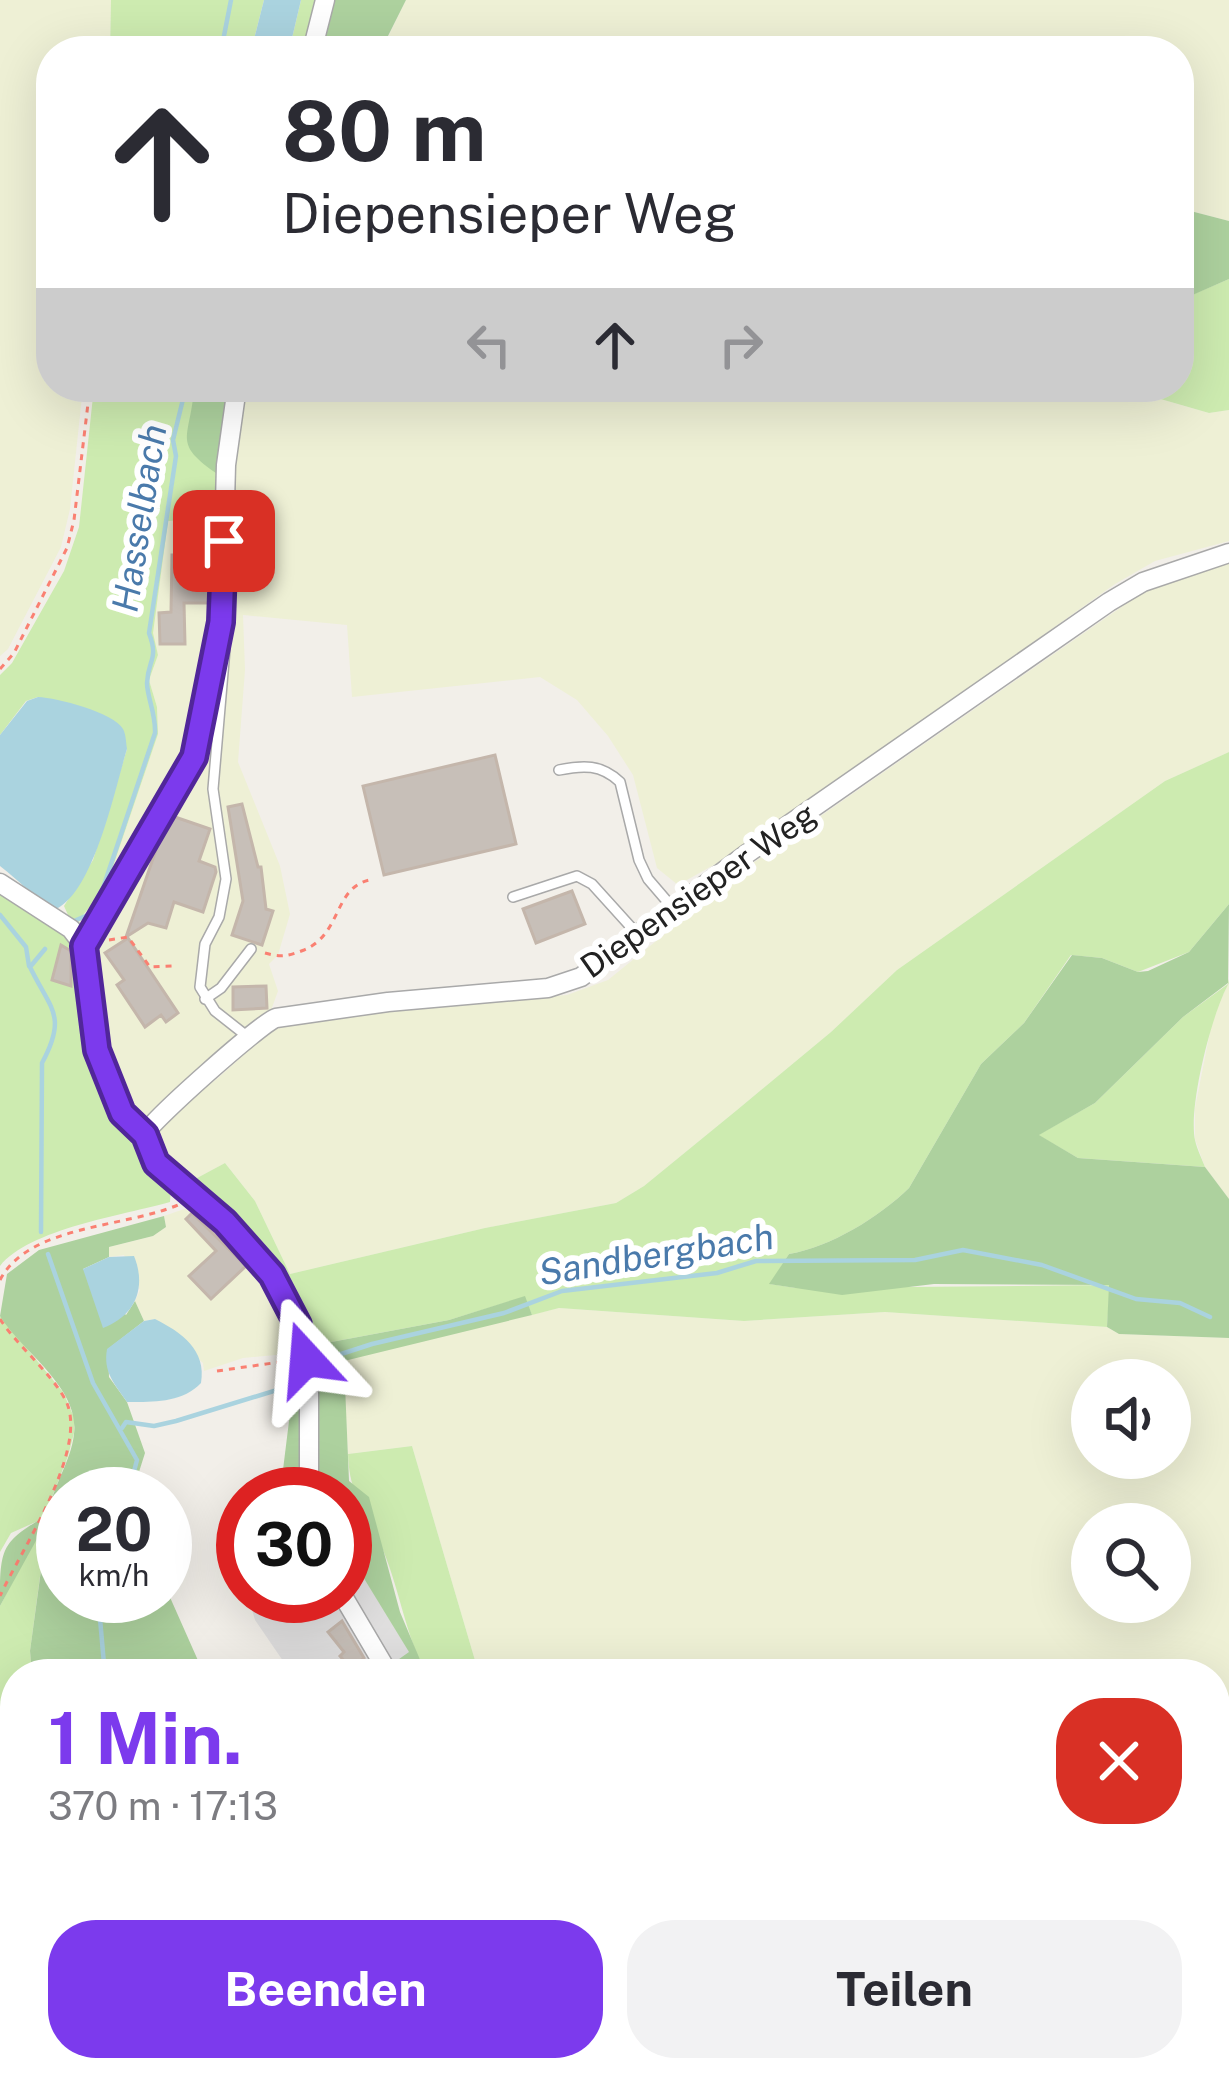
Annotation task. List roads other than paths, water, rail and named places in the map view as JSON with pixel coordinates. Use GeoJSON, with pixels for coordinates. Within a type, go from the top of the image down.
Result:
{"type":"FeatureCollection","features":[{"type":"Feature","properties":{"kind":"street"},"geometry":{"type":"LineString","coordinates":[[316,36],[326,0]]}},
{"type":"Feature","properties":{"kind":"street"},"geometry":{"type":"LineString","coordinates":[[235,402],[226,464],[221,622],[194,757],[89,944],[102,1069],[122,1113],[145,1135],[156,1163],[225,1222],[272,1275],[298,1325],[308,1387],[309,1467]]}},
{"type":"Feature","properties":{"kind":"street","name":"Diepensieper Weg"},"geometry":{"type":"LineString","coordinates":[[145,1135],[153,1121],[268,1020],[548,988],[598,967],[672,908],[1109,602],[1143,582],[1229,553]]}},
{"type":"Feature","properties":{"kind":"street"},"geometry":{"type":"LineString","coordinates":[[0,883],[89,944]]}},
{"type":"Feature","properties":{"kind":"street"},"geometry":{"type":"LineString","coordinates":[[359,1623],[380,1659]]}},
{"type":"Feature","properties":{"kind":"lane"},"geometry":{"type":"LineString","coordinates":[[221,622],[224,674],[213,789],[226,879],[219,917],[206,944],[200,987],[206,999],[248,1037]]}},
{"type":"Feature","properties":{"kind":"lane"},"geometry":{"type":"LineString","coordinates":[[559,770],[589,766],[620,782],[639,860],[672,908]]}},
{"type":"Feature","properties":{"kind":"lane"},"geometry":{"type":"LineString","coordinates":[[513,897],[577,875],[592,884],[639,936]]}},
{"type":"Feature","properties":{"kind":"lane"},"geometry":{"type":"LineString","coordinates":[[206,999],[221,988],[251,949]]}},
{"type":"Feature","properties":{"kind":"water"},"geometry":{"type":"Polygon","coordinates":[[[264,0],[301,0],[293,36],[255,36],[264,0]]]}},
{"type":"Feature","properties":{"kind":"water"},"geometry":{"type":"Polygon","coordinates":[[[38,697],[108,717],[123,729],[127,749],[92,862],[81,884],[54,910],[0,866],[0,735],[27,701],[38,697]]]}},
{"type":"Feature","properties":{"kind":"water"},"geometry":{"type":"Polygon","coordinates":[[[134,1256],[139,1279],[135,1300],[123,1316],[103,1328],[83,1269],[109,1257],[134,1256]]]}},
{"type":"Feature","properties":{"kind":"water"},"geometry":{"type":"Polygon","coordinates":[[[155,1319],[183,1336],[196,1352],[201,1383],[176,1398],[127,1402],[108,1371],[107,1349],[144,1321],[155,1319]]]}},
{"type":"Feature","properties":{"kind":"waterway","name":"Hasselbach"},"geometry":{"type":"LineString","coordinates":[[224,36],[231,0]]}},
{"type":"Feature","properties":{"kind":"waterway","name":"Hasselbach"},"geometry":{"type":"LineString","coordinates":[[72,922],[90,914],[103,888],[155,733],[147,683],[153,654],[149,633],[176,456],[173,440],[182,402]]}},
{"type":"Feature","properties":{"kind":"waterway"},"geometry":{"type":"LineString","coordinates":[[0,915],[26,947],[29,966]]}},
{"type":"Feature","properties":{"kind":"waterway","name":"Hasselbach"},"geometry":{"type":"LineString","coordinates":[[41,1232],[42,1063],[55,1023],[30,967],[45,949]]}},
{"type":"Feature","properties":{"kind":"waterway","name":"Sandbergbach"},"geometry":{"type":"LineString","coordinates":[[315,1369],[335,1356],[372,1344],[504,1313],[562,1291],[717,1273],[756,1261],[915,1260],[963,1250],[1042,1265],[1136,1299],[1180,1303],[1210,1317]]}},
{"type":"Feature","properties":{"kind":"waterway","name":"Hasselbach"},"geometry":{"type":"LineString","coordinates":[[48,1254],[93,1383],[137,1460],[135,1467]]}},
{"type":"Feature","properties":{"kind":"waterway","name":"Sandbergbach"},"geometry":{"type":"LineString","coordinates":[[122,1428],[126,1422],[154,1426],[176,1421],[303,1382]]}},
{"type":"Feature","properties":{"kind":"waterway","name":"Hasselbach"},"geometry":{"type":"LineString","coordinates":[[100,1623],[104,1659]]}}]}
